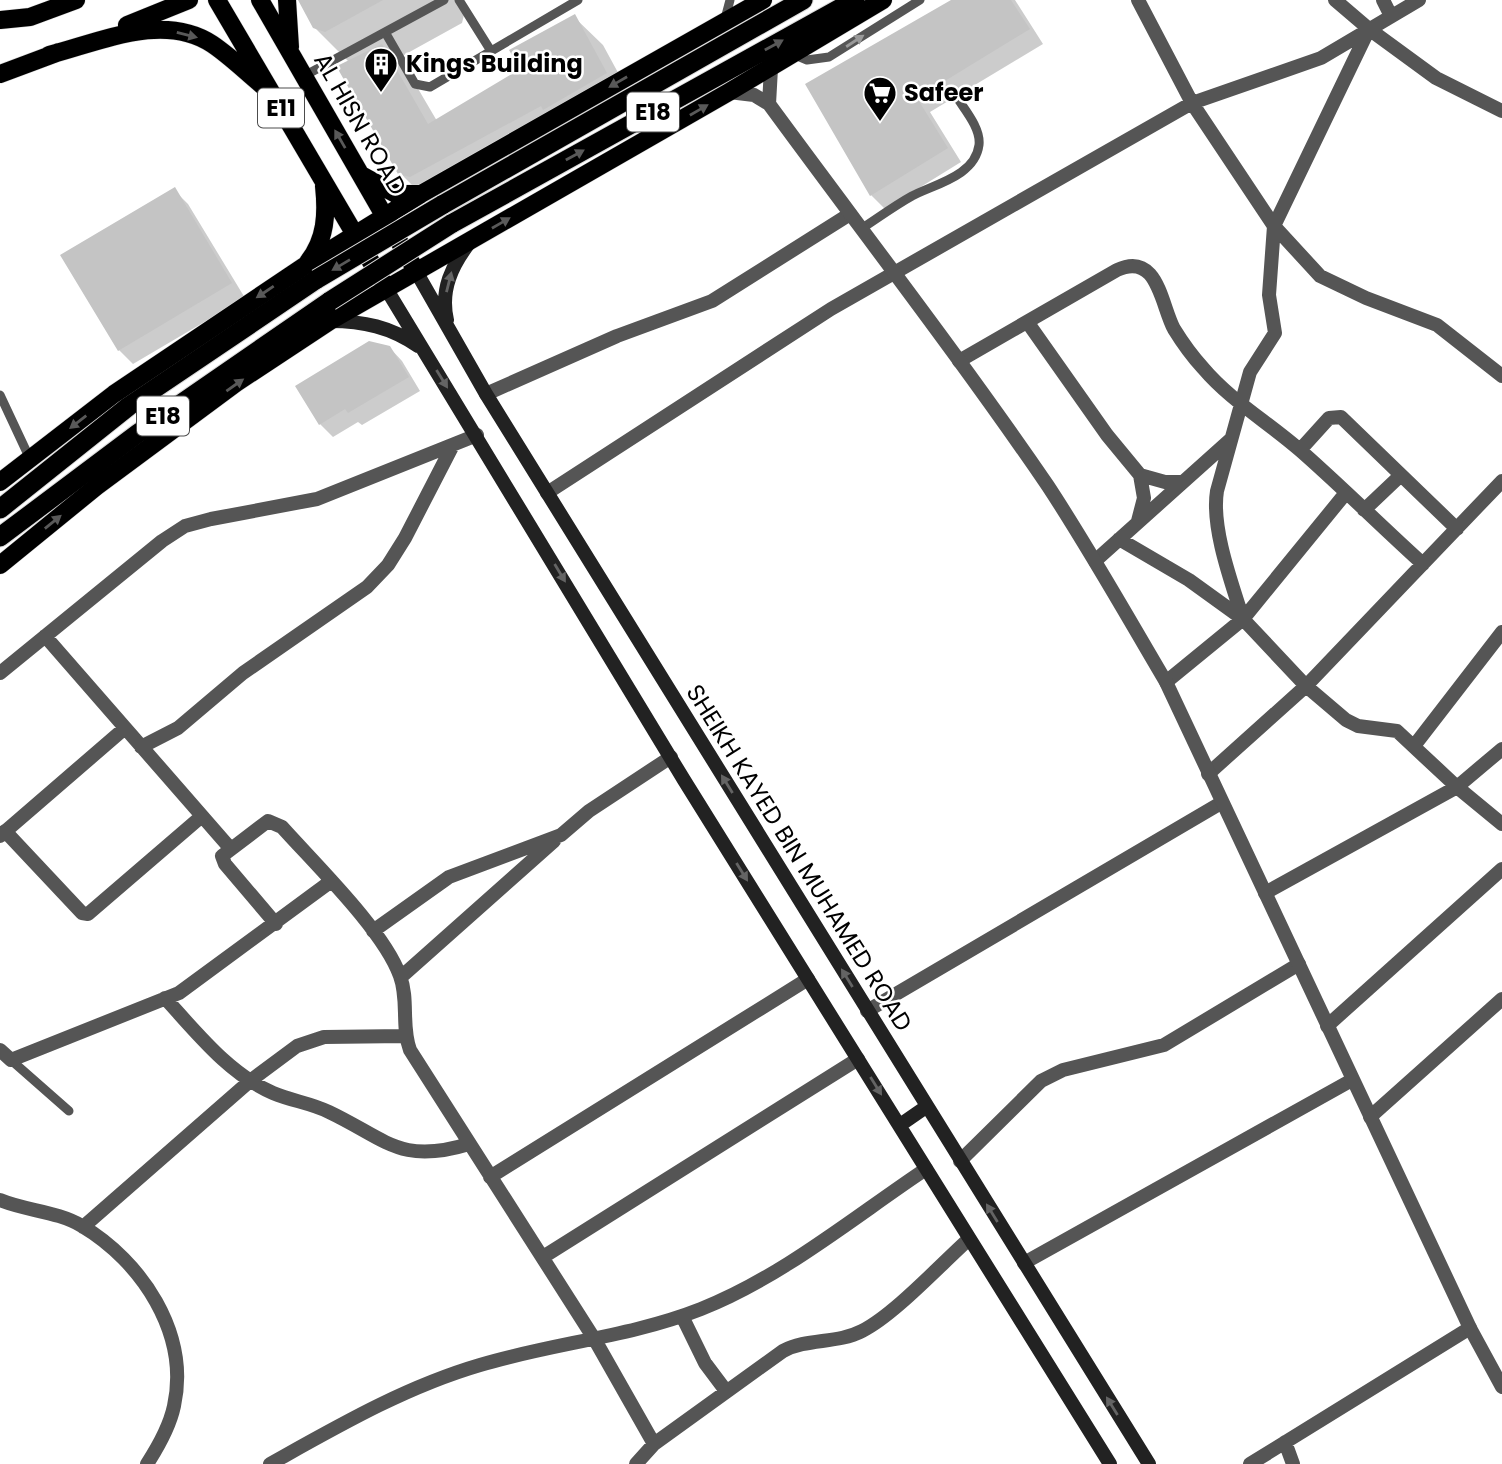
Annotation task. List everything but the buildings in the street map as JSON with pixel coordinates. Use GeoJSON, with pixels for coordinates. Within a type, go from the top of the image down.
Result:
{"type":"FeatureCollection","features":[{"type":"Feature","properties":{"kind":"highway","name":"E18"},"geometry":{"type":"LineString","coordinates":[[0,509],[129,406],[312,272],[442,205],[803,0]]}},
{"type":"Feature","properties":{"kind":"highway","name":"E18"},"geometry":{"type":"LineString","coordinates":[[0,537],[137,434],[330,301],[451,224],[855,0]]}},
{"type":"Feature","properties":{"kind":"main road"},"geometry":{"type":"LineString","coordinates":[[30,17],[62,0]]}},
{"type":"Feature","properties":{"kind":"main road"},"geometry":{"type":"LineString","coordinates":[[0,20],[30,17],[76,0]]}},
{"type":"Feature","properties":{"kind":"main road"},"geometry":{"type":"LineString","coordinates":[[0,74],[189,0]]}},
{"type":"Feature","properties":{"kind":"main road","name":"E11"},"geometry":{"type":"LineString","coordinates":[[217,0],[387,290]]}},
{"type":"Feature","properties":{"kind":"main road","name":"AL HISN ROAD"},"geometry":{"type":"LineString","coordinates":[[261,0],[416,273]]}},
{"type":"Feature","properties":{"kind":"main road"},"geometry":{"type":"LineString","coordinates":[[287,0],[291,54]]}},
{"type":"Feature","properties":{"kind":"main road"},"geometry":{"type":"LineString","coordinates":[[0,482],[114,394],[312,272],[355,235],[421,194],[763,0]]}},
{"type":"Feature","properties":{"kind":"main road"},"geometry":{"type":"LineString","coordinates":[[0,565],[97,486],[215,399],[330,321],[771,68],[883,0]]}},
{"type":"Feature","properties":{"kind":"main road"},"geometry":{"type":"LineString","coordinates":[[49,55],[149,29],[189,33],[212,44],[273,94]]}},
{"type":"Feature","properties":{"kind":"main road"},"geometry":{"type":"LineString","coordinates":[[360,174],[396,194],[421,194]]}},
{"type":"Feature","properties":{"kind":"main road"},"geometry":{"type":"LineString","coordinates":[[312,272],[327,213],[323,179]]}},
{"type":"Feature","properties":{"kind":"main road"},"geometry":{"type":"LineString","coordinates":[[449,328],[446,313],[447,282],[470,241]]}},
{"type":"Feature","properties":{"kind":"main road","name":"SHEIKH KAYED BIN MUHAMED ROAD"},"geometry":{"type":"LineString","coordinates":[[416,273],[486,394],[1149,1464]]}},
{"type":"Feature","properties":{"kind":"main road"},"geometry":{"type":"LineString","coordinates":[[387,290],[671,757],[1110,1464]]}},
{"type":"Feature","properties":{"kind":"main road"},"geometry":{"type":"LineString","coordinates":[[330,321],[351,321],[380,327],[408,339],[424,351]]}},
{"type":"Feature","properties":{"kind":"main road"},"geometry":{"type":"LineString","coordinates":[[900,1125],[926,1107]]}},
{"type":"Feature","properties":{"kind":"street"},"geometry":{"type":"LineString","coordinates":[[1139,0],[1192,103],[1274,226],[1321,276],[1366,299],[1437,325],[1502,376]]}},
{"type":"Feature","properties":{"kind":"street"},"geometry":{"type":"LineString","coordinates":[[1335,0],[1369,29],[1436,78],[1502,111]]}},
{"type":"Feature","properties":{"kind":"street"},"geometry":{"type":"LineString","coordinates":[[1383,0],[1391,16]]}},
{"type":"Feature","properties":{"kind":"street"},"geometry":{"type":"LineString","coordinates":[[548,493],[831,309],[895,275],[1192,103],[1321,58],[1419,0]]}},
{"type":"Feature","properties":{"kind":"street"},"geometry":{"type":"LineString","coordinates":[[1243,619],[1231,581],[1215,501],[1239,404],[1250,372],[1275,333],[1269,295],[1274,226],[1369,29]]}},
{"type":"Feature","properties":{"kind":"street"},"geometry":{"type":"LineString","coordinates":[[769,104],[771,68]]}},
{"type":"Feature","properties":{"kind":"street"},"geometry":{"type":"LineString","coordinates":[[729,92],[754,95],[769,104],[959,361],[1095,561],[1166,682],[1469,1328],[1502,1387]]}},
{"type":"Feature","properties":{"kind":"street"},"geometry":{"type":"LineString","coordinates":[[486,394],[617,336],[712,302],[850,214]]}},
{"type":"Feature","properties":{"kind":"street"},"geometry":{"type":"LineString","coordinates":[[959,361],[1117,270],[1130,265],[1138,267],[1156,279],[1167,314],[1187,348],[1239,404],[1300,450],[1423,564]]}},
{"type":"Feature","properties":{"kind":"street"},"geometry":{"type":"LineString","coordinates":[[1028,323],[1107,435],[1140,475],[1144,498],[1138,522]]}},
{"type":"Feature","properties":{"kind":"street"},"geometry":{"type":"LineString","coordinates":[[1300,450],[1329,418],[1336,415],[1457,528]]}},
{"type":"Feature","properties":{"kind":"street"},"geometry":{"type":"LineString","coordinates":[[0,673],[162,541],[185,527],[317,499],[477,435]]}},
{"type":"Feature","properties":{"kind":"street"},"geometry":{"type":"LineString","coordinates":[[1095,561],[1231,439]]}},
{"type":"Feature","properties":{"kind":"street"},"geometry":{"type":"LineString","coordinates":[[141,747],[178,729],[243,673],[367,587],[388,565],[405,538],[453,445]]}},
{"type":"Feature","properties":{"kind":"street"},"geometry":{"type":"LineString","coordinates":[[1140,475],[1165,482],[1182,482]]}},
{"type":"Feature","properties":{"kind":"street"},"geometry":{"type":"LineString","coordinates":[[1364,510],[1401,475]]}},
{"type":"Feature","properties":{"kind":"street"},"geometry":{"type":"LineString","coordinates":[[1208,774],[1306,686],[1502,481]]}},
{"type":"Feature","properties":{"kind":"street"},"geometry":{"type":"LineString","coordinates":[[1166,682],[1243,619],[1345,494]]}},
{"type":"Feature","properties":{"kind":"street"},"geometry":{"type":"LineString","coordinates":[[1119,539],[1189,580],[1243,619],[1306,686],[1346,720],[1358,726],[1397,731],[1457,787],[1502,824]]}},
{"type":"Feature","properties":{"kind":"street"},"geometry":{"type":"LineString","coordinates":[[1414,746],[1502,632]]}},
{"type":"Feature","properties":{"kind":"street"},"geometry":{"type":"LineString","coordinates":[[45,636],[230,848]]}},
{"type":"Feature","properties":{"kind":"street"},"geometry":{"type":"LineString","coordinates":[[125,728],[3,834],[82,913],[88,914],[202,816]]}},
{"type":"Feature","properties":{"kind":"street"},"geometry":{"type":"LineString","coordinates":[[1265,894],[1457,787],[1502,750]]}},
{"type":"Feature","properties":{"kind":"street"},"geometry":{"type":"LineString","coordinates":[[401,977],[589,811],[671,757]]}},
{"type":"Feature","properties":{"kind":"street"},"geometry":{"type":"LineString","coordinates":[[867,1011],[1221,803]]}},
{"type":"Feature","properties":{"kind":"street"},"geometry":{"type":"LineString","coordinates":[[276,924],[225,864],[222,856],[261,823],[275,823],[282,827],[373,931],[401,977],[405,1036],[418,1064],[595,1340],[654,1444]]}},
{"type":"Feature","properties":{"kind":"street"},"geometry":{"type":"LineString","coordinates":[[373,931],[449,877],[562,835]]}},
{"type":"Feature","properties":{"kind":"street"},"geometry":{"type":"LineString","coordinates":[[1327,1026],[1502,869]]}},
{"type":"Feature","properties":{"kind":"street"},"geometry":{"type":"LineString","coordinates":[[5,1055],[165,998],[194,984],[330,882]]}},
{"type":"Feature","properties":{"kind":"street"},"geometry":{"type":"LineString","coordinates":[[960,1161],[1041,1081],[1063,1070],[1164,1045],[1299,964]]}},
{"type":"Feature","properties":{"kind":"street"},"geometry":{"type":"LineString","coordinates":[[489,1177],[808,979]]}},
{"type":"Feature","properties":{"kind":"street"},"geometry":{"type":"LineString","coordinates":[[165,998],[210,1047],[250,1081],[275,1094],[319,1107],[384,1144],[404,1151],[426,1153],[469,1144]]}},
{"type":"Feature","properties":{"kind":"street"},"geometry":{"type":"LineString","coordinates":[[1370,1117],[1502,999]]}},
{"type":"Feature","properties":{"kind":"street"},"geometry":{"type":"LineString","coordinates":[[83,1227],[250,1081],[285,1054],[310,1040],[339,1036],[405,1036]]}},
{"type":"Feature","properties":{"kind":"street"},"geometry":{"type":"LineString","coordinates":[[543,1257],[858,1059]]}},
{"type":"Feature","properties":{"kind":"street"},"geometry":{"type":"LineString","coordinates":[[1024,1264],[1352,1080]]}},
{"type":"Feature","properties":{"kind":"street"},"geometry":{"type":"LineString","coordinates":[[270,1464],[350,1419],[427,1382],[484,1364],[595,1340],[682,1316],[755,1282],[926,1169]]}},
{"type":"Feature","properties":{"kind":"street"},"geometry":{"type":"LineString","coordinates":[[0,1200],[83,1227],[126,1258],[144,1279],[173,1345],[177,1379],[174,1407],[147,1464]]}},
{"type":"Feature","properties":{"kind":"street"},"geometry":{"type":"LineString","coordinates":[[636,1464],[654,1444],[790,1347],[839,1339],[869,1327],[970,1239]]}},
{"type":"Feature","properties":{"kind":"street"},"geometry":{"type":"LineString","coordinates":[[682,1316],[705,1363],[726,1391]]}},
{"type":"Feature","properties":{"kind":"street"},"geometry":{"type":"LineString","coordinates":[[1250,1464],[1469,1328]]}},
{"type":"Feature","properties":{"kind":"street"},"geometry":{"type":"LineString","coordinates":[[1285,1442],[1293,1464]]}},
{"type":"Feature","properties":{"kind":"lane"},"geometry":{"type":"LineString","coordinates":[[304,76],[444,0]]}},
{"type":"Feature","properties":{"kind":"lane"},"geometry":{"type":"LineString","coordinates":[[459,0],[491,51]]}},
{"type":"Feature","properties":{"kind":"lane"},"geometry":{"type":"LineString","coordinates":[[384,32],[418,87],[430,87],[578,0]]}},
{"type":"Feature","properties":{"kind":"lane"},"geometry":{"type":"LineString","coordinates":[[725,21],[730,0]]}},
{"type":"Feature","properties":{"kind":"lane"},"geometry":{"type":"LineString","coordinates":[[793,54],[807,60],[829,57],[920,0]]}},
{"type":"Feature","properties":{"kind":"lane"},"geometry":{"type":"LineString","coordinates":[[861,229],[909,198],[954,178],[972,160],[979,146],[978,136],[956,96]]}},
{"type":"Feature","properties":{"kind":"lane"},"geometry":{"type":"LineString","coordinates":[[0,395],[30,459]]}},
{"type":"Feature","properties":{"kind":"lane"},"geometry":{"type":"LineString","coordinates":[[5,1055],[69,1111]]}},
{"type":"Feature","properties":{"kind":"place","name":"Kings Building"},"geometry":{"type":"Point","coordinates":[381,94]}},
{"type":"Feature","properties":{"kind":"place","name":"Safeer"},"geometry":{"type":"Point","coordinates":[880,123]}}]}
